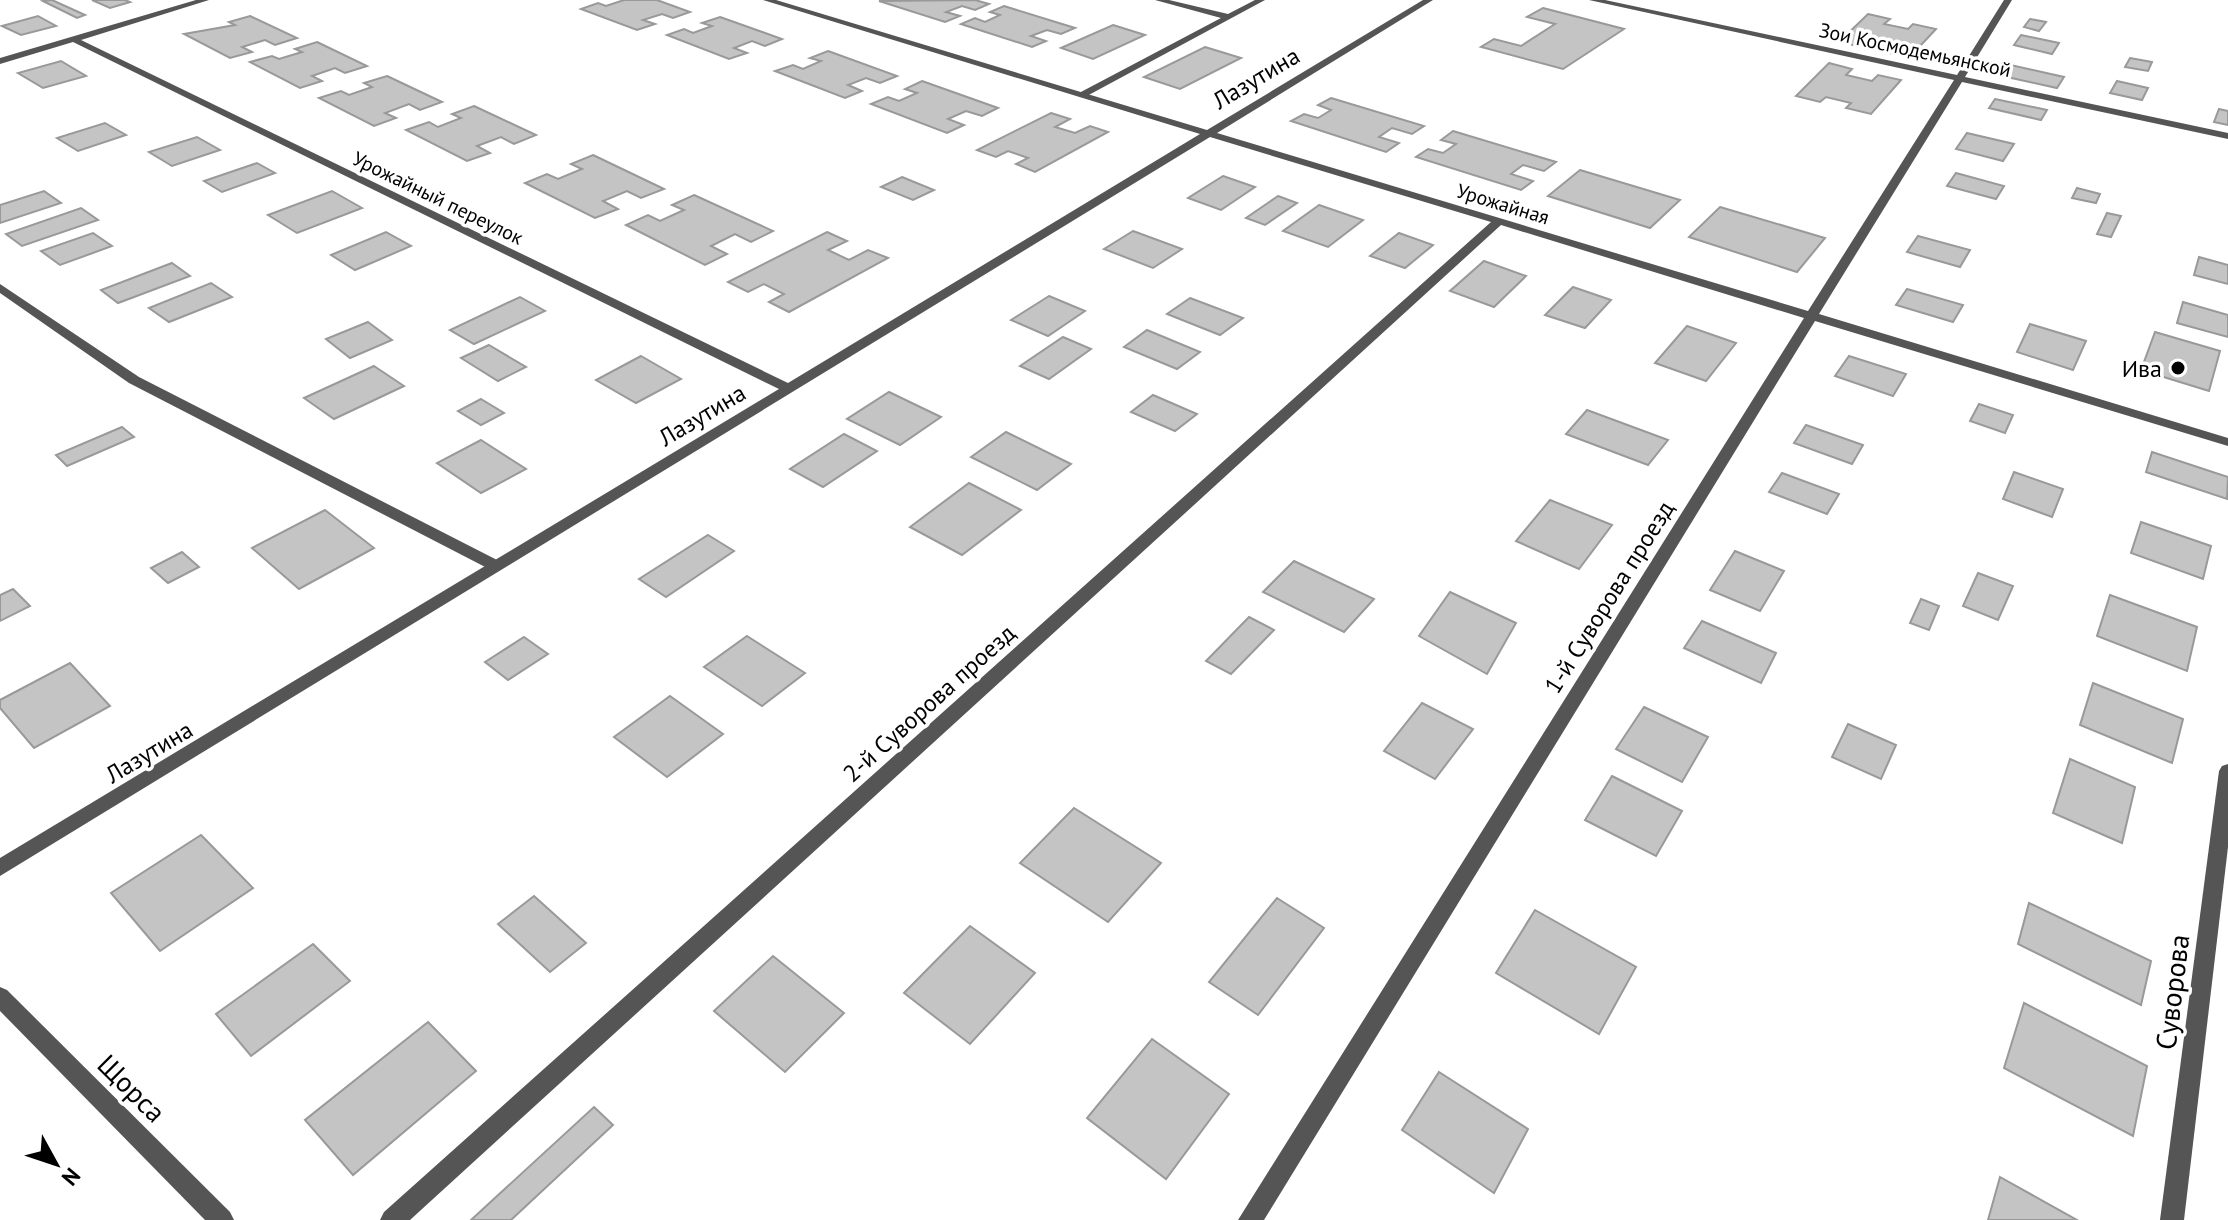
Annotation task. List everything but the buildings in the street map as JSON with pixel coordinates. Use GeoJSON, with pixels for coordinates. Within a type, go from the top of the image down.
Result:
{"type":"FeatureCollection","features":[{"type":"Feature","properties":{"kind":"street"},"geometry":{"type":"LineString","coordinates":[[0,61],[205,0]]}},
{"type":"Feature","properties":{"kind":"street","name":"Урожайная"},"geometry":{"type":"LineString","coordinates":[[767,0],[2228,442]]}},
{"type":"Feature","properties":{"kind":"street"},"geometry":{"type":"LineString","coordinates":[[1159,0],[1228,17]]}},
{"type":"Feature","properties":{"kind":"street"},"geometry":{"type":"LineString","coordinates":[[1082,95],[1261,0]]}},
{"type":"Feature","properties":{"kind":"street","name":"Лазутина"},"geometry":{"type":"LineString","coordinates":[[0,868],[1429,0]]}},
{"type":"Feature","properties":{"kind":"street","name":"Зои Космодемьянской"},"geometry":{"type":"LineString","coordinates":[[1593,0],[2228,136]]}},
{"type":"Feature","properties":{"kind":"street","name":"1-й Суворова проезд"},"geometry":{"type":"LineString","coordinates":[[1250,1220],[2008,0]]}},
{"type":"Feature","properties":{"kind":"street","name":"Урожайный переулок"},"geometry":{"type":"LineString","coordinates":[[73,39],[788,388]]}},
{"type":"Feature","properties":{"kind":"street","name":"2-й Суворова проезд"},"geometry":{"type":"LineString","coordinates":[[392,1220],[1499,221]]}},
{"type":"Feature","properties":{"kind":"street"},"geometry":{"type":"LineString","coordinates":[[0,288],[134,380],[496,566]]}},
{"type":"Feature","properties":{"kind":"street","name":"Суворова"},"geometry":{"type":"LineString","coordinates":[[2172,1220],[2228,771]]}},
{"type":"Feature","properties":{"kind":"street","name":"Щорса"},"geometry":{"type":"LineString","coordinates":[[0,997],[222,1220]]}},
{"type":"Feature","properties":{"kind":"place","name":"Ива"},"geometry":{"type":"Point","coordinates":[2178,368]}}]}
